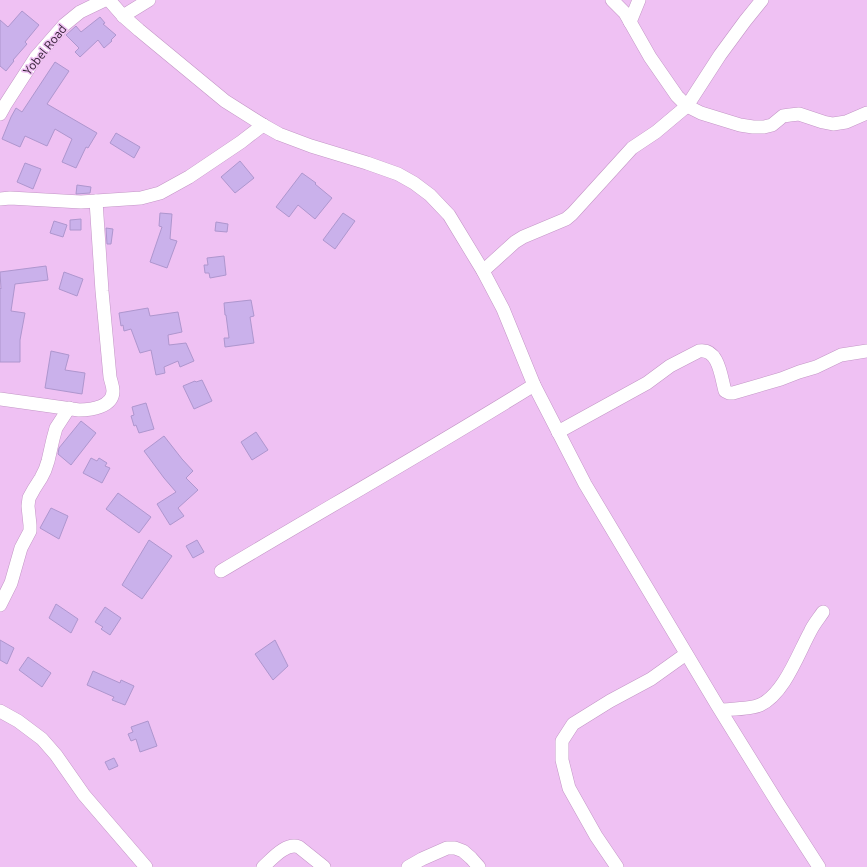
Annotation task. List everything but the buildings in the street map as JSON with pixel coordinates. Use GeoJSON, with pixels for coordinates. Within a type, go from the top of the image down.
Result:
{"type":"FeatureCollection","features":[{"type":"Feature","properties":{"kind":"street","name":"Yobel Road"},"geometry":{"type":"LineString","coordinates":[[0,114],[36,57],[64,25],[80,12],[105,0]]}},
{"type":"Feature","properties":{"kind":"street"},"geometry":{"type":"LineString","coordinates":[[108,0],[123,16],[225,102],[263,126],[279,134],[311,146],[398,174],[414,183],[430,195],[449,215],[483,271],[503,309],[534,386],[585,484],[686,654],[819,867]]}},
{"type":"Feature","properties":{"kind":"street"},"geometry":{"type":"LineString","coordinates":[[123,16],[149,0]]}},
{"type":"Feature","properties":{"kind":"street"},"geometry":{"type":"LineString","coordinates":[[612,0],[625,13],[650,57],[677,96],[687,106],[701,113],[740,125],[752,127],[772,125],[783,116],[790,115],[799,114],[833,124],[846,122],[867,114]]}},
{"type":"Feature","properties":{"kind":"street"},"geometry":{"type":"LineString","coordinates":[[630,22],[639,0]]}},
{"type":"Feature","properties":{"kind":"street"},"geometry":{"type":"LineString","coordinates":[[483,271],[515,242],[523,237],[566,219],[598,187],[632,148],[656,132],[687,106],[720,55],[762,0]]}},
{"type":"Feature","properties":{"kind":"street"},"geometry":{"type":"LineString","coordinates":[[0,199],[10,198],[81,202],[142,198],[160,193],[189,177],[263,126]]}},
{"type":"Feature","properties":{"kind":"street"},"geometry":{"type":"LineString","coordinates":[[0,399],[89,410],[97,408],[109,400],[111,396],[113,391],[110,377],[103,299],[96,201]]}},
{"type":"Feature","properties":{"kind":"street"},"geometry":{"type":"LineString","coordinates":[[558,432],[647,383],[670,366],[699,351],[708,351],[712,354],[716,360],[725,391],[729,393],[781,379],[816,367],[841,354],[867,351]]}},
{"type":"Feature","properties":{"kind":"street"},"geometry":{"type":"LineString","coordinates":[[221,571],[464,429],[534,386]]}},
{"type":"Feature","properties":{"kind":"street"},"geometry":{"type":"LineString","coordinates":[[0,605],[11,583],[20,548],[30,531],[28,506],[29,498],[45,470],[56,428],[69,408]]}},
{"type":"Feature","properties":{"kind":"street"},"geometry":{"type":"LineString","coordinates":[[721,710],[756,706],[769,699],[780,687],[810,632],[823,612]]}},
{"type":"Feature","properties":{"kind":"street"},"geometry":{"type":"LineString","coordinates":[[617,867],[596,836],[569,788],[562,760],[562,741],[573,724],[610,701],[651,680],[686,654]]}},
{"type":"Feature","properties":{"kind":"street"},"geometry":{"type":"LineString","coordinates":[[0,711],[18,721],[42,739],[56,755],[84,795],[146,867]]}},
{"type":"Feature","properties":{"kind":"street"},"geometry":{"type":"LineString","coordinates":[[263,867],[286,848],[295,845],[324,867]]}},
{"type":"Feature","properties":{"kind":"street"},"geometry":{"type":"LineString","coordinates":[[408,867],[447,848],[455,848],[463,851],[479,867]]}}]}
